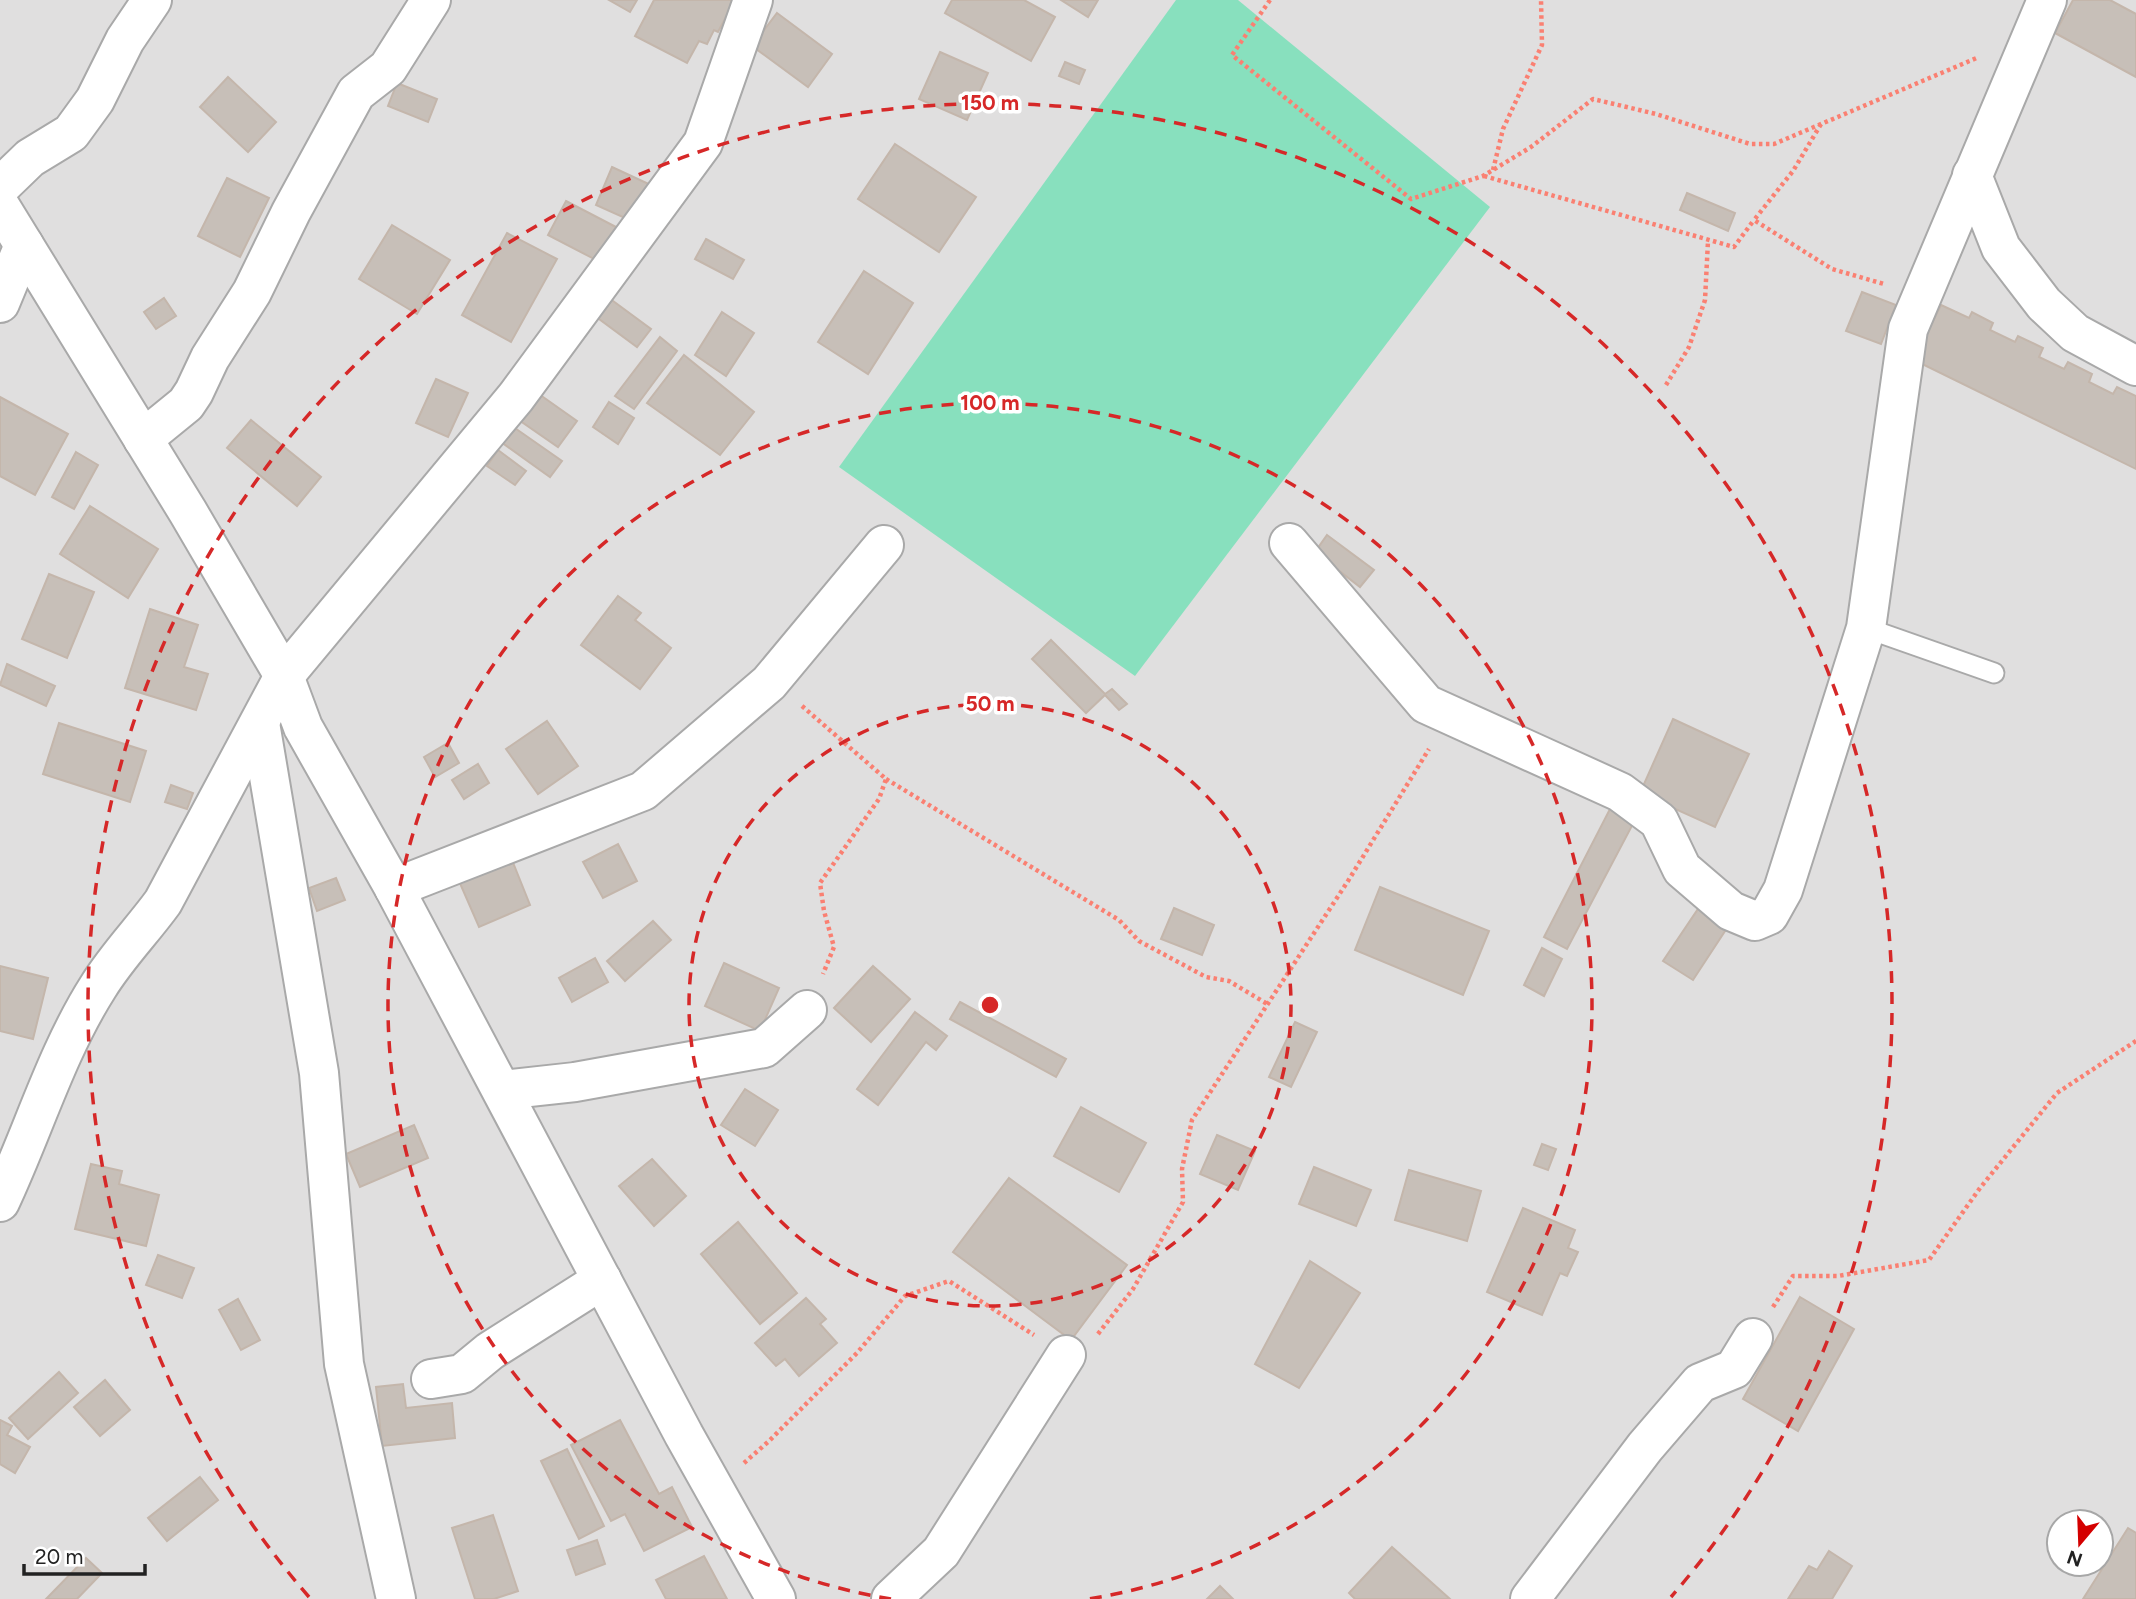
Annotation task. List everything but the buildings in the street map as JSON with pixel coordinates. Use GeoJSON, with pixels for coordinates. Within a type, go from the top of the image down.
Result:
{"type":"FeatureCollection","features":[{"type":"Feature","properties":{"kind":"street"},"geometry":{"type":"LineString","coordinates":[[0,187],[30,158],[71,133],[94,100],[125,40],[152,0]]}},
{"type":"Feature","properties":{"kind":"street"},"geometry":{"type":"LineString","coordinates":[[143,439],[186,404],[194,392],[210,358],[252,292],[291,212],[356,93],[388,68],[431,0]]}},
{"type":"Feature","properties":{"kind":"street"},"geometry":{"type":"LineString","coordinates":[[0,1202],[75,1029],[96,989],[119,955],[144,929],[163,902],[284,676],[516,397],[703,143],[753,0]]}},
{"type":"Feature","properties":{"kind":"street"},"geometry":{"type":"LineString","coordinates":[[1289,543],[1426,704],[1620,792],[1659,821],[1682,869],[1731,911],[1755,920],[1769,915],[1783,890],[1866,628],[1908,328],[2047,0]]}},
{"type":"Feature","properties":{"kind":"street"},"geometry":{"type":"LineString","coordinates":[[1972,174],[2001,248],[2044,304],[2075,333],[2136,366]]}},
{"type":"Feature","properties":{"kind":"street"},"geometry":{"type":"LineString","coordinates":[[0,206],[284,676],[303,727],[394,888],[713,1488],[776,1599]]}},
{"type":"Feature","properties":{"kind":"street"},"geometry":{"type":"LineString","coordinates":[[0,303],[24,245]]}},
{"type":"Feature","properties":{"kind":"street"},"geometry":{"type":"LineString","coordinates":[[394,888],[643,791],[769,683],[884,545]]}},
{"type":"Feature","properties":{"kind":"street"},"geometry":{"type":"LineString","coordinates":[[261,723],[319,1073],[344,1364],[396,1599]]}},
{"type":"Feature","properties":{"kind":"street"},"geometry":{"type":"LineString","coordinates":[[502,1090],[575,1082],[764,1048],[807,1010]]}},
{"type":"Feature","properties":{"kind":"street"},"geometry":{"type":"LineString","coordinates":[[431,1379],[462,1374],[490,1351],[602,1279]]}},
{"type":"Feature","properties":{"kind":"street"},"geometry":{"type":"LineString","coordinates":[[1530,1599],[1645,1447],[1700,1382],[1734,1369],[1752,1338]]}},
{"type":"Feature","properties":{"kind":"street"},"geometry":{"type":"LineString","coordinates":[[891,1599],[941,1552],[1066,1355]]}},
{"type":"Feature","properties":{"kind":"lane"},"geometry":{"type":"LineString","coordinates":[[1866,628],[1994,673]]}},
{"type":"Feature","properties":{"kind":"path"},"geometry":{"type":"LineString","coordinates":[[1270,0],[1232,55],[1411,199],[1483,176],[1531,147],[1593,99],[1656,114],[1750,144],[1774,144],[2029,38]]}},
{"type":"Feature","properties":{"kind":"path"},"geometry":{"type":"LineString","coordinates":[[1492,171],[1503,129],[1542,45],[1541,0]]}},
{"type":"Feature","properties":{"kind":"path"},"geometry":{"type":"LineString","coordinates":[[1483,176],[1734,247],[1793,171],[1821,124]]}},
{"type":"Feature","properties":{"kind":"path"},"geometry":{"type":"LineString","coordinates":[[1754,220],[1832,269],[1921,296]]}},
{"type":"Feature","properties":{"kind":"path"},"geometry":{"type":"LineString","coordinates":[[1666,384],[1689,347],[1705,300],[1708,241]]}},
{"type":"Feature","properties":{"kind":"path"},"geometry":{"type":"LineString","coordinates":[[769,683],[798,703],[886,779],[1119,920],[1139,942],[1206,976],[1229,981],[1269,1005]]}},
{"type":"Feature","properties":{"kind":"path"},"geometry":{"type":"LineString","coordinates":[[713,1488],[769,1441],[857,1353],[905,1296],[949,1281],[1066,1355],[1083,1352],[1133,1289],[1183,1202],[1182,1169],[1192,1120],[1269,1005],[1450,714]]}},
{"type":"Feature","properties":{"kind":"path"},"geometry":{"type":"LineString","coordinates":[[807,1010],[834,947],[820,883],[879,799],[886,779]]}},
{"type":"Feature","properties":{"kind":"path"},"geometry":{"type":"LineString","coordinates":[[1752,1338],[1793,1276],[1838,1276],[1929,1260],[1980,1188],[2057,1093],[2136,1041]]}},
{"type":"Feature","properties":{"kind":"shaded area"},"geometry":{"type":"Polygon","coordinates":[[[0,0],[2136,0],[2136,1599],[0,1599],[0,0]]]}},
{"type":"Feature","properties":{"kind":"green space"},"geometry":{"type":"Polygon","coordinates":[[[1176,0],[1238,0],[1490,207],[1135,676],[839,467],[1176,0]]]}}]}
